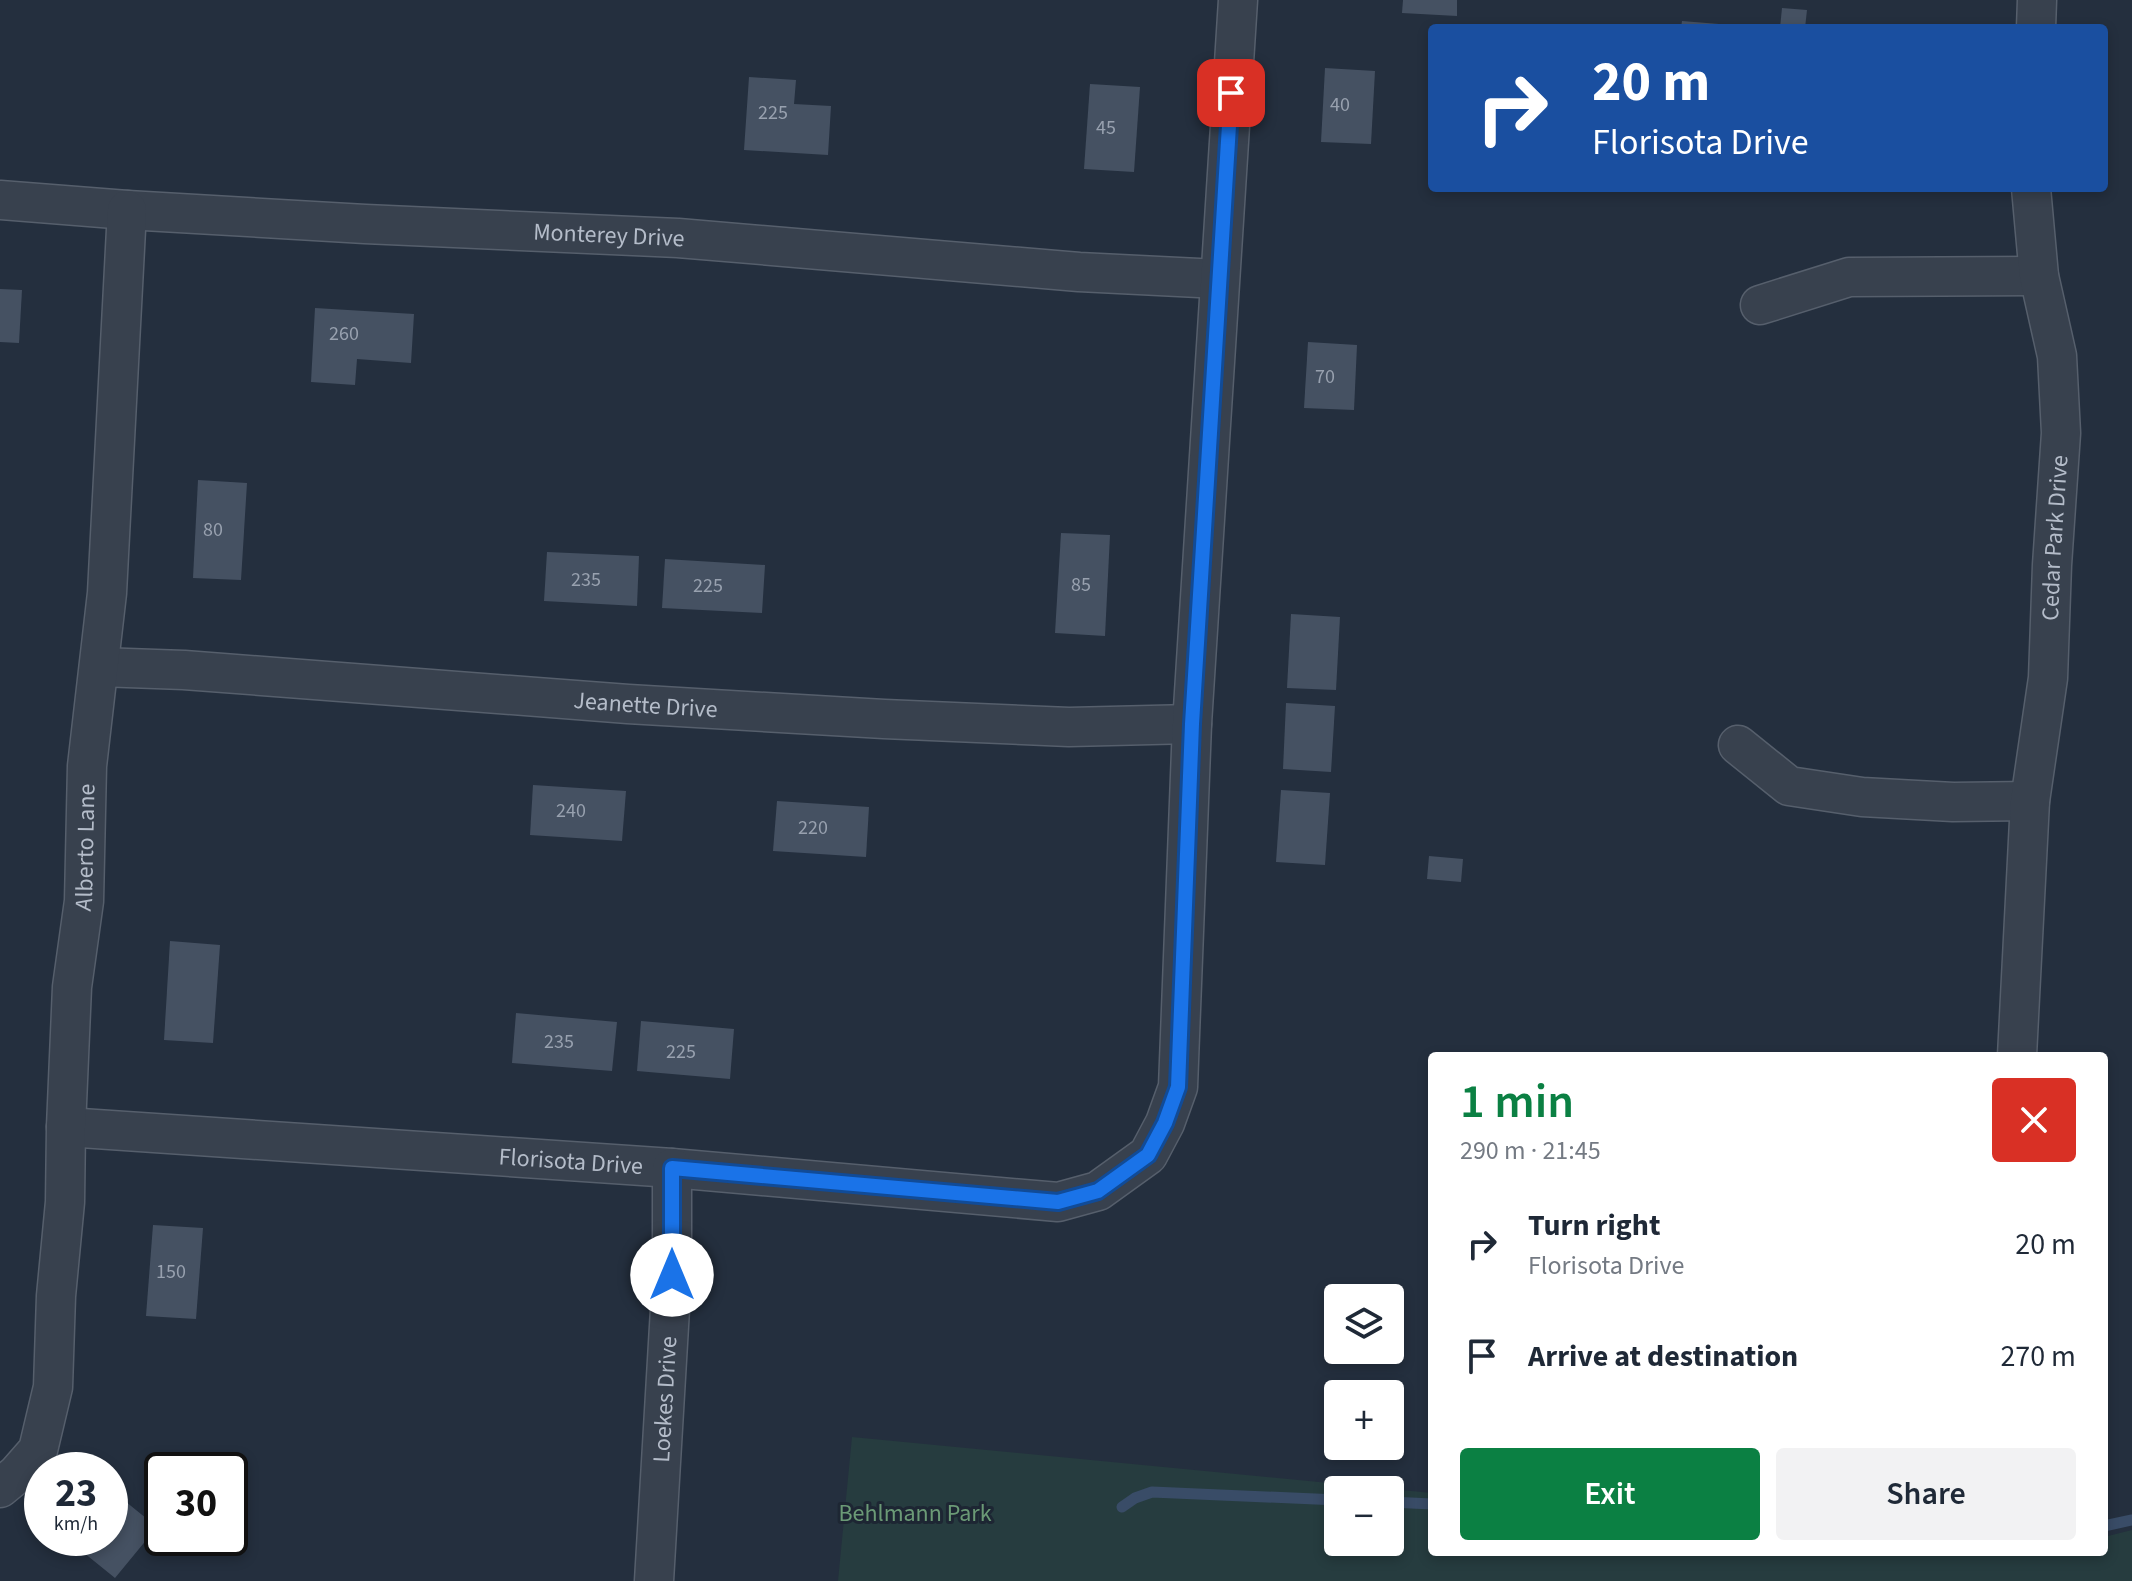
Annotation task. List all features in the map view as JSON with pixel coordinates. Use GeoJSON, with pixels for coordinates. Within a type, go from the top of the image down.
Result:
{"type":"FeatureCollection","features":[{"type":"Feature","properties":{"kind":"street","name":"Florisota Drive"},"geometry":{"type":"LineString","coordinates":[[66,1127],[672,1168],[1058,1202],[1098,1191],[1148,1155],[1165,1123],[1178,1087],[1192,724],[1238,0]]}},
{"type":"Feature","properties":{"kind":"street"},"geometry":{"type":"LineString","coordinates":[[2036,24],[2037,0]]}},
{"type":"Feature","properties":{"kind":"street","name":"Cedar Park Drive"},"geometry":{"type":"LineString","coordinates":[[2017,1052],[2030,801],[2048,678],[2061,433],[2057,356],[2039,276],[2031,192]]}},
{"type":"Feature","properties":{"kind":"street","name":"Monterey Drive"},"geometry":{"type":"LineString","coordinates":[[0,200],[380,225],[678,238],[1079,272],[1219,279]]}},
{"type":"Feature","properties":{"kind":"street","name":"Alberto Lane"},"geometry":{"type":"LineString","coordinates":[[8,1481],[38,1450],[53,1387],[56,1296],[65,1202],[72,987],[84,901],[87,766],[107,593],[127,210]]}},
{"type":"Feature","properties":{"kind":"street"},"geometry":{"type":"LineString","coordinates":[[1760,305],[1849,277],[2039,276]]}},
{"type":"Feature","properties":{"kind":"street","name":"Jeanette Drive"},"geometry":{"type":"LineString","coordinates":[[99,667],[184,670],[628,704],[884,719],[1069,727],[1192,724]]}},
{"type":"Feature","properties":{"kind":"street"},"geometry":{"type":"LineString","coordinates":[[1738,745],[1789,786],[1862,797],[1953,802],[2030,801]]}},
{"type":"Feature","properties":{"kind":"street","name":"Loekes Drive"},"geometry":{"type":"LineString","coordinates":[[654,1581],[672,1275],[672,1168]]}},
{"type":"Feature","properties":{"kind":"green space","name":"Behlmann Park"},"geometry":{"type":"Polygon","coordinates":[[[852,1437],[1324,1483],[1324,1556],[1404,1556],[1404,1490],[1428,1493],[1428,1556],[2108,1556],[2108,1536],[2132,1530],[2132,1581],[838,1581],[852,1437]]]}},
{"type":"Feature","properties":{"kind":"building"},"geometry":{"type":"Polygon","coordinates":[[[1403,0],[1457,0],[1457,16],[1402,13],[1403,0]]]}},
{"type":"Feature","properties":{"kind":"building"},"geometry":{"type":"Polygon","coordinates":[[[1782,8],[1807,10],[1805,24],[1780,24],[1782,8]]]}},
{"type":"Feature","properties":{"kind":"building"},"geometry":{"type":"Polygon","coordinates":[[[1682,21],[1719,24],[1682,24],[1682,21]]]}},
{"type":"Feature","properties":{"kind":"building"},"geometry":{"type":"Polygon","coordinates":[[[1325,68],[1375,71],[1371,144],[1321,142],[1325,68]]]}},
{"type":"Feature","properties":{"kind":"building"},"geometry":{"type":"Polygon","coordinates":[[[749,77],[796,80],[794,104],[831,106],[828,155],[744,150],[749,77]]]}},
{"type":"Feature","properties":{"kind":"building"},"geometry":{"type":"Polygon","coordinates":[[[1090,84],[1140,87],[1134,172],[1084,169],[1090,84]]]}},
{"type":"Feature","properties":{"kind":"building"},"geometry":{"type":"Polygon","coordinates":[[[0,289],[22,290],[19,343],[0,342],[0,289]]]}},
{"type":"Feature","properties":{"kind":"building"},"geometry":{"type":"Polygon","coordinates":[[[315,308],[414,314],[411,363],[357,359],[355,385],[311,382],[315,308]]]}},
{"type":"Feature","properties":{"kind":"building"},"geometry":{"type":"Polygon","coordinates":[[[1308,342],[1357,345],[1354,410],[1304,408],[1308,342]]]}},
{"type":"Feature","properties":{"kind":"building"},"geometry":{"type":"Polygon","coordinates":[[[198,480],[247,483],[241,580],[193,578],[198,480]]]}},
{"type":"Feature","properties":{"kind":"building"},"geometry":{"type":"Polygon","coordinates":[[[1061,533],[1110,535],[1105,636],[1055,633],[1061,533]]]}},
{"type":"Feature","properties":{"kind":"building"},"geometry":{"type":"Polygon","coordinates":[[[547,552],[639,556],[637,606],[544,601],[547,552]]]}},
{"type":"Feature","properties":{"kind":"building"},"geometry":{"type":"Polygon","coordinates":[[[665,559],[765,565],[762,613],[662,608],[665,559]]]}},
{"type":"Feature","properties":{"kind":"building"},"geometry":{"type":"Polygon","coordinates":[[[1291,614],[1340,617],[1336,690],[1287,688],[1291,614]]]}},
{"type":"Feature","properties":{"kind":"building"},"geometry":{"type":"Polygon","coordinates":[[[1286,703],[1335,706],[1331,772],[1283,769],[1286,703]]]}},
{"type":"Feature","properties":{"kind":"building"},"geometry":{"type":"Polygon","coordinates":[[[533,785],[626,791],[622,841],[530,835],[533,785]]]}},
{"type":"Feature","properties":{"kind":"building"},"geometry":{"type":"Polygon","coordinates":[[[1281,790],[1330,793],[1325,865],[1276,862],[1281,790]]]}},
{"type":"Feature","properties":{"kind":"building"},"geometry":{"type":"Polygon","coordinates":[[[777,801],[869,807],[866,857],[773,851],[777,801]]]}},
{"type":"Feature","properties":{"kind":"building"},"geometry":{"type":"Polygon","coordinates":[[[1429,856],[1463,859],[1461,882],[1427,879],[1429,856]]]}},
{"type":"Feature","properties":{"kind":"building"},"geometry":{"type":"Polygon","coordinates":[[[170,941],[220,945],[213,1043],[164,1040],[170,941]]]}},
{"type":"Feature","properties":{"kind":"building"},"geometry":{"type":"Polygon","coordinates":[[[516,1013],[617,1022],[612,1071],[512,1063],[516,1013]]]}},
{"type":"Feature","properties":{"kind":"building"},"geometry":{"type":"Polygon","coordinates":[[[641,1021],[734,1029],[730,1079],[637,1071],[641,1021]]]}},
{"type":"Feature","properties":{"kind":"building"},"geometry":{"type":"Polygon","coordinates":[[[153,1225],[203,1228],[196,1319],[146,1316],[153,1225]]]}},
{"type":"Feature","properties":{"kind":"building"},"geometry":{"type":"Polygon","coordinates":[[[128,1504],[144,1516],[144,1543],[115,1578],[88,1556],[128,1556],[128,1504]]]}},
{"type":"Feature","properties":{"kind":"waterway"},"geometry":{"type":"LineString","coordinates":[[1122,1507],[1152,1492],[1324,1499]]}},
{"type":"Feature","properties":{"kind":"waterway"},"geometry":{"type":"LineString","coordinates":[[1404,1503],[1428,1504]]}},
{"type":"Feature","properties":{"kind":"waterway"},"geometry":{"type":"LineString","coordinates":[[2108,1525],[2132,1520]]}},
{"type":"Feature","properties":{"kind":"route"},"geometry":{"type":"LineString","coordinates":[[672,1275],[672,1168],[1058,1202],[1098,1191],[1148,1155],[1165,1123],[1178,1087],[1192,724],[1231,93]]}}]}
